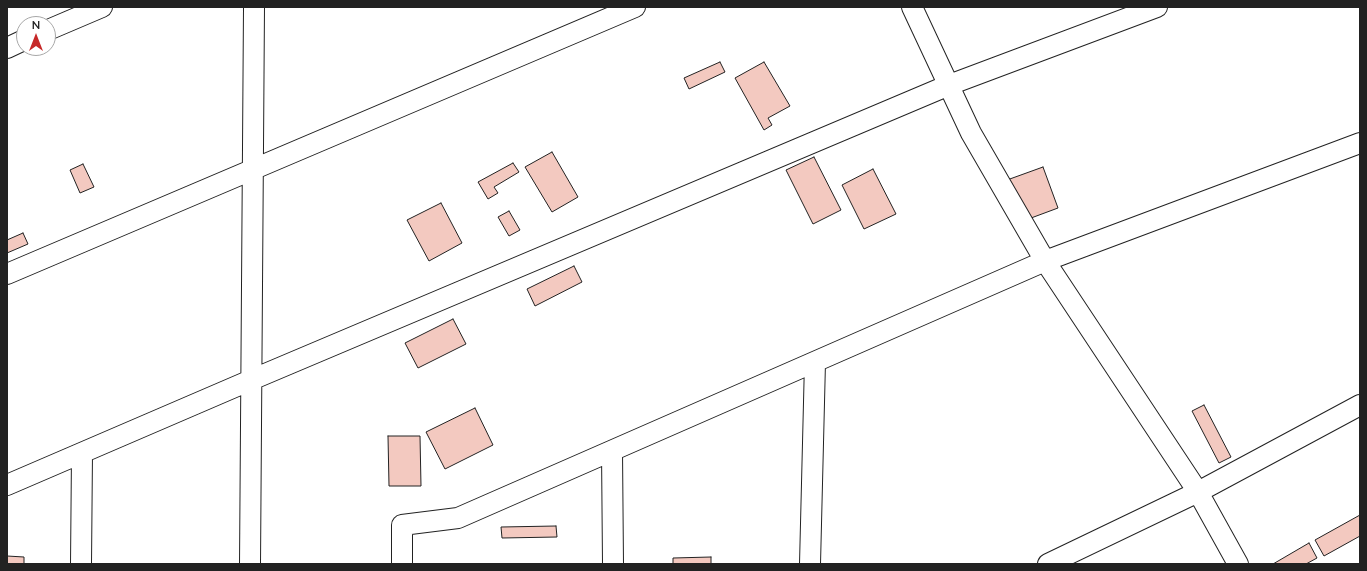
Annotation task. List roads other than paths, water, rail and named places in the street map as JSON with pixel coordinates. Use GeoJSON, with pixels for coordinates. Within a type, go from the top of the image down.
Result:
{"type":"FeatureCollection","features":[{"type":"Feature","properties":{"kind":"street"},"geometry":{"type":"LineString","coordinates":[[56,27],[102,7]]}},
{"type":"Feature","properties":{"kind":"street"},"geometry":{"type":"LineString","coordinates":[[250,564],[254,7]]}},
{"type":"Feature","properties":{"kind":"street"},"geometry":{"type":"LineString","coordinates":[[7,274],[635,7]]}},
{"type":"Feature","properties":{"kind":"street"},"geometry":{"type":"LineString","coordinates":[[912,7],[972,133],[1045,262],[1198,492],[1238,564]]}},
{"type":"Feature","properties":{"kind":"street"},"geometry":{"type":"LineString","coordinates":[[7,485],[949,86],[1157,7]]}},
{"type":"Feature","properties":{"kind":"street"},"geometry":{"type":"LineString","coordinates":[[402,564],[402,525],[458,518],[1045,262],[1360,143]]}},
{"type":"Feature","properties":{"kind":"street"},"geometry":{"type":"LineString","coordinates":[[810,564],[815,362]]}},
{"type":"Feature","properties":{"kind":"street"},"geometry":{"type":"LineString","coordinates":[[1048,564],[1198,492],[1360,405]]}},
{"type":"Feature","properties":{"kind":"street"},"geometry":{"type":"LineString","coordinates":[[612,450],[612,564]]}},
{"type":"Feature","properties":{"kind":"street"},"geometry":{"type":"LineString","coordinates":[[81,564],[82,453]]}}]}
